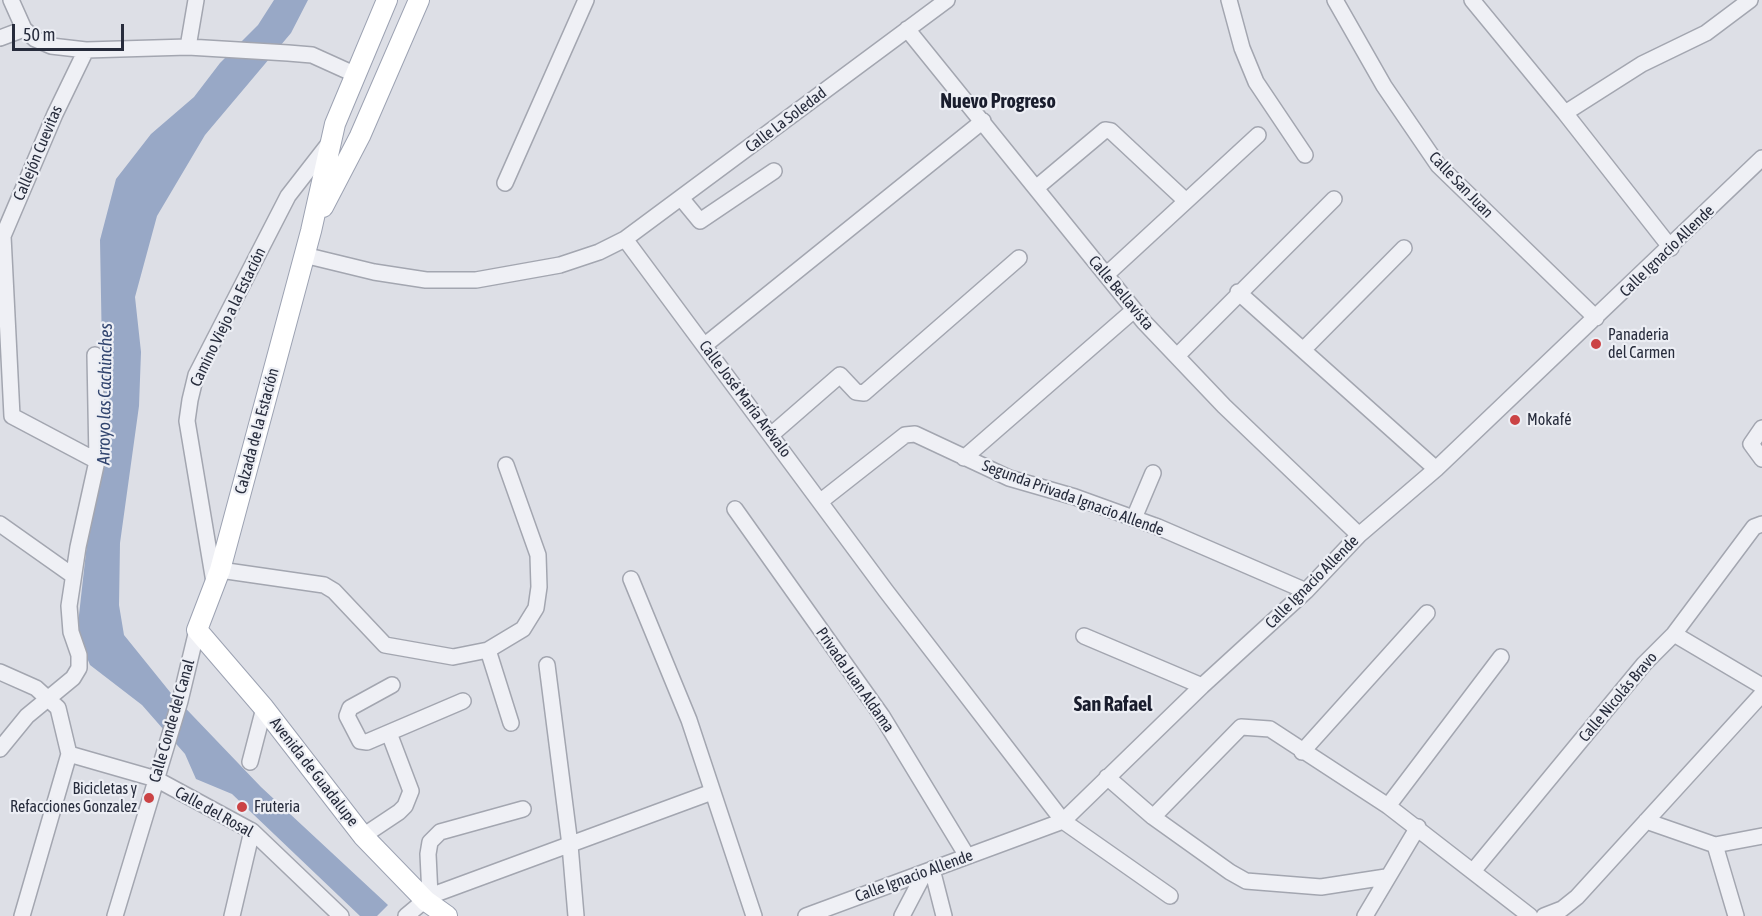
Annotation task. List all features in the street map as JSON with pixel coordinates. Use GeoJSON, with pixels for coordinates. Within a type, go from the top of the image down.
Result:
{"type":"FeatureCollection","features":[{"type":"Feature","properties":{"kind":"main road","name":"Calzada de la Estación"},"geometry":{"type":"LineString","coordinates":[[197,630],[217,576],[311,231],[332,133],[354,74],[387,0]]}},
{"type":"Feature","properties":{"kind":"main road","name":"Calzada de la Estación"},"geometry":{"type":"LineString","coordinates":[[311,231],[360,136],[419,0]]}},
{"type":"Feature","properties":{"kind":"main road"},"geometry":{"type":"LineString","coordinates":[[332,133],[360,136]]}},
{"type":"Feature","properties":{"kind":"main road","name":"Avenida de Guadalupe"},"geometry":{"type":"LineString","coordinates":[[197,630],[264,708],[363,836],[435,908]]}},
{"type":"Feature","properties":{"kind":"street"},"geometry":{"type":"LineString","coordinates":[[11,0],[24,29],[35,39],[51,46],[86,50],[188,47],[229,51],[288,52],[312,55],[354,74]]}},
{"type":"Feature","properties":{"kind":"street"},"geometry":{"type":"LineString","coordinates":[[188,47],[196,0]]}},
{"type":"Feature","properties":{"kind":"street"},"geometry":{"type":"LineString","coordinates":[[505,183],[586,0]]}},
{"type":"Feature","properties":{"kind":"street","name":"Calle La Soledad"},"geometry":{"type":"LineString","coordinates":[[625,239],[947,0]]}},
{"type":"Feature","properties":{"kind":"street"},"geometry":{"type":"LineString","coordinates":[[1229,0],[1242,48],[1256,82],[1305,155]]}},
{"type":"Feature","properties":{"kind":"street"},"geometry":{"type":"LineString","coordinates":[[1327,0],[1341,0]]}},
{"type":"Feature","properties":{"kind":"street","name":"Calle San Juan"},"geometry":{"type":"LineString","coordinates":[[1335,0],[1384,86],[1437,165],[1596,318]]}},
{"type":"Feature","properties":{"kind":"street"},"geometry":{"type":"LineString","coordinates":[[1472,0],[1565,112],[1671,248]]}},
{"type":"Feature","properties":{"kind":"street"},"geometry":{"type":"LineString","coordinates":[[1565,112],[1642,64],[1706,33],[1750,0]]}},
{"type":"Feature","properties":{"kind":"street"},"geometry":{"type":"LineString","coordinates":[[0,38],[24,29]]}},
{"type":"Feature","properties":{"kind":"street","name":"Calle Bellavista"},"geometry":{"type":"LineString","coordinates":[[907,29],[1134,310],[1224,406],[1359,535]]}},
{"type":"Feature","properties":{"kind":"street","name":"Callejón Cuevitas"},"geometry":{"type":"LineString","coordinates":[[86,50],[55,114],[2,238],[12,416],[97,460]]}},
{"type":"Feature","properties":{"kind":"street"},"geometry":{"type":"LineString","coordinates":[[705,345],[983,121]]}},
{"type":"Feature","properties":{"kind":"street"},"geometry":{"type":"LineString","coordinates":[[1036,188],[1105,130],[1111,131],[1186,201]]}},
{"type":"Feature","properties":{"kind":"street","name":"Camino Viejo a la Estación"},"geometry":{"type":"LineString","coordinates":[[217,576],[188,421],[196,375],[288,196],[332,133]]}},
{"type":"Feature","properties":{"kind":"street"},"geometry":{"type":"LineString","coordinates":[[1106,275],[1258,135]]}},
{"type":"Feature","properties":{"kind":"street","name":"Calle Ignacio Allende"},"geometry":{"type":"LineString","coordinates":[[806,916],[1063,821],[1202,686],[1306,591],[1359,535],[1436,469],[1671,248],[1762,158]]}},
{"type":"Feature","properties":{"kind":"street"},"geometry":{"type":"LineString","coordinates":[[681,198],[700,221],[774,171]]}},
{"type":"Feature","properties":{"kind":"street"},"geometry":{"type":"LineString","coordinates":[[1177,356],[1238,292],[1334,199]]}},
{"type":"Feature","properties":{"kind":"street"},"geometry":{"type":"LineString","coordinates":[[304,255],[374,272],[426,280],[476,280],[560,265],[599,252],[625,239]]}},
{"type":"Feature","properties":{"kind":"street","name":"Calle José María Arévalo"},"geometry":{"type":"LineString","coordinates":[[625,239],[1063,821],[1170,896]]}},
{"type":"Feature","properties":{"kind":"street"},"geometry":{"type":"LineString","coordinates":[[1303,350],[1404,248]]}},
{"type":"Feature","properties":{"kind":"street"},"geometry":{"type":"LineString","coordinates":[[771,435],[840,375],[856,392],[864,393],[1019,258]]}},
{"type":"Feature","properties":{"kind":"street"},"geometry":{"type":"LineString","coordinates":[[1238,292],[1436,469]]}},
{"type":"Feature","properties":{"kind":"street"},"geometry":{"type":"LineString","coordinates":[[964,458],[1134,310]]}},
{"type":"Feature","properties":{"kind":"street"},"geometry":{"type":"LineString","coordinates":[[0,749],[27,716],[73,678],[79,668],[80,655],[71,632],[69,606],[72,575],[97,460],[95,355]]}},
{"type":"Feature","properties":{"kind":"street"},"geometry":{"type":"LineString","coordinates":[[1762,428],[1751,444],[1762,459]]}},
{"type":"Feature","properties":{"kind":"street","name":"Segunda Privada Ignacio Allende"},"geometry":{"type":"LineString","coordinates":[[821,501],[905,435],[926,436],[964,458],[1009,478],[1134,518],[1306,591]]}},
{"type":"Feature","properties":{"kind":"street"},"geometry":{"type":"LineString","coordinates":[[217,576],[324,585],[334,591],[385,645],[453,657],[488,650],[523,629],[536,608],[539,587],[538,555],[506,465]]}},
{"type":"Feature","properties":{"kind":"street"},"geometry":{"type":"LineString","coordinates":[[1134,518],[1153,473]]}},
{"type":"Feature","properties":{"kind":"street","name":"Privada Juan Aldama"},"geometry":{"type":"LineString","coordinates":[[735,509],[882,716],[967,856]]}},
{"type":"Feature","properties":{"kind":"street"},"geometry":{"type":"LineString","coordinates":[[0,524],[72,575]]}},
{"type":"Feature","properties":{"kind":"street","name":"Calle Nicolás Bravo"},"geometry":{"type":"LineString","coordinates":[[1474,870],[1637,673],[1674,634],[1754,527],[1762,524]]}},
{"type":"Feature","properties":{"kind":"street"},"geometry":{"type":"LineString","coordinates":[[631,579],[688,720],[754,916]]}},
{"type":"Feature","properties":{"kind":"street"},"geometry":{"type":"LineString","coordinates":[[1302,752],[1426,613]]}},
{"type":"Feature","properties":{"kind":"street","name":"Calle Conde del Canal"},"geometry":{"type":"LineString","coordinates":[[115,916],[180,701],[197,630]]}},
{"type":"Feature","properties":{"kind":"street"},"geometry":{"type":"LineString","coordinates":[[1674,634],[1762,686]]}},
{"type":"Feature","properties":{"kind":"street"},"geometry":{"type":"LineString","coordinates":[[1084,636],[1202,686]]}},
{"type":"Feature","properties":{"kind":"street"},"geometry":{"type":"LineString","coordinates":[[488,650],[511,723]]}},
{"type":"Feature","properties":{"kind":"street"},"geometry":{"type":"LineString","coordinates":[[1388,806],[1501,657]]}},
{"type":"Feature","properties":{"kind":"street"},"geometry":{"type":"LineString","coordinates":[[547,665],[570,845],[576,916]]}},
{"type":"Feature","properties":{"kind":"street"},"geometry":{"type":"LineString","coordinates":[[0,672],[36,688],[58,708],[69,754],[22,916]]}},
{"type":"Feature","properties":{"kind":"street"},"geometry":{"type":"LineString","coordinates":[[392,685],[350,708],[347,716],[360,741],[367,742],[463,700]]}},
{"type":"Feature","properties":{"kind":"street"},"geometry":{"type":"LineString","coordinates":[[1544,916],[1562,909],[1577,897],[1762,694]]}},
{"type":"Feature","properties":{"kind":"street"},"geometry":{"type":"LineString","coordinates":[[250,762],[264,708]]}},
{"type":"Feature","properties":{"kind":"street"},"geometry":{"type":"LineString","coordinates":[[1154,817],[1242,727],[1270,729],[1418,827],[1530,916]]}},
{"type":"Feature","properties":{"kind":"street"},"geometry":{"type":"LineString","coordinates":[[363,836],[399,812],[405,806],[411,791],[389,733]]}},
{"type":"Feature","properties":{"kind":"street","name":"Calle del Rosal"},"geometry":{"type":"LineString","coordinates":[[69,754],[156,779],[252,831],[341,916]]}},
{"type":"Feature","properties":{"kind":"street"},"geometry":{"type":"LineString","coordinates":[[1107,777],[1154,817],[1246,881],[1321,887],[1386,877]]}},
{"type":"Feature","properties":{"kind":"street"},"geometry":{"type":"LineString","coordinates":[[406,916],[435,908],[570,845],[712,792]]}},
{"type":"Feature","properties":{"kind":"street"},"geometry":{"type":"LineString","coordinates":[[435,908],[428,854],[430,842],[440,832],[523,809]]}},
{"type":"Feature","properties":{"kind":"street"},"geometry":{"type":"LineString","coordinates":[[1646,821],[1715,845],[1762,836]]}},
{"type":"Feature","properties":{"kind":"street"},"geometry":{"type":"LineString","coordinates":[[1365,916],[1386,877],[1418,827]]}},
{"type":"Feature","properties":{"kind":"street"},"geometry":{"type":"LineString","coordinates":[[232,916],[252,831]]}},
{"type":"Feature","properties":{"kind":"street"},"geometry":{"type":"LineString","coordinates":[[1715,845],[1736,916]]}},
{"type":"Feature","properties":{"kind":"street"},"geometry":{"type":"LineString","coordinates":[[902,916],[929,870]]}},
{"type":"Feature","properties":{"kind":"street"},"geometry":{"type":"LineString","coordinates":[[929,870],[944,916]]}},
{"type":"Feature","properties":{"kind":"water","name":"Arroyo las Cachinches"},"geometry":{"type":"Polygon","coordinates":[[[274,0],[308,0],[291,33],[205,135],[157,216],[135,297],[141,352],[139,406],[120,543],[119,605],[124,635],[170,692],[261,787],[388,905],[377,916],[360,916],[232,794],[196,779],[185,754],[142,705],[90,665],[77,633],[87,543],[104,463],[100,240],[116,179],[151,134],[194,97],[220,63],[258,25],[274,0]]]}},
{"type":"Feature","properties":{"kind":"place","name":"Panaderia del Carmen"},"geometry":{"type":"Point","coordinates":[1596,344]}},
{"type":"Feature","properties":{"kind":"place","name":"Mokafé"},"geometry":{"type":"Point","coordinates":[1515,420]}},
{"type":"Feature","properties":{"kind":"place","name":"Bicicletas y Refacciones Gonzalez"},"geometry":{"type":"Point","coordinates":[149,798]}},
{"type":"Feature","properties":{"kind":"place","name":"Fruteria"},"geometry":{"type":"Point","coordinates":[242,807]}},
{"type":"Feature","properties":{"kind":"district","name":"Nuevo Progreso"},"geometry":{"type":"Point","coordinates":[998,102]}},
{"type":"Feature","properties":{"kind":"district","name":"San Rafael"},"geometry":{"type":"Point","coordinates":[1113,705]}}]}
